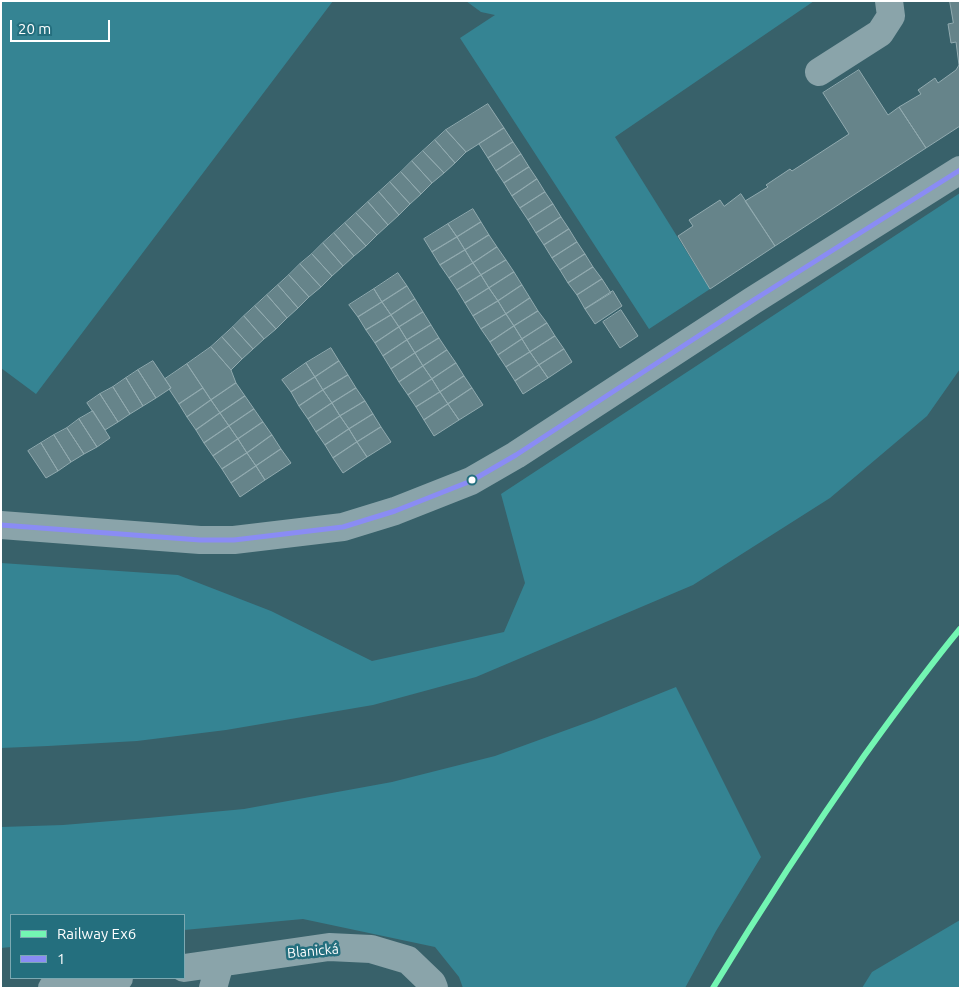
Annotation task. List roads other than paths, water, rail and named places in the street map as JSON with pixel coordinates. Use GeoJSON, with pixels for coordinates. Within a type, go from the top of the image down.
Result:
{"type":"FeatureCollection","features":[{"type":"Feature","properties":{"kind":"street"},"geometry":{"type":"LineString","coordinates":[[819,72],[880,33],[891,16],[889,1]]}},
{"type":"Feature","properties":{"kind":"street"},"geometry":{"type":"LineString","coordinates":[[1,525],[200,540],[234,540],[343,527],[395,511],[470,481],[508,460],[752,301],[960,170]]}},
{"type":"Feature","properties":{"kind":"street","name":"Blanická"},"geometry":{"type":"LineString","coordinates":[[185,968],[216,975],[329,947],[370,949],[408,960],[433,985]]}},
{"type":"Feature","properties":{"kind":"street"},"geometry":{"type":"LineString","coordinates":[[52,988],[112,979]]}},
{"type":"Feature","properties":{"kind":"rail line","name":"Ex6"},"geometry":{"type":"LineString","coordinates":[[713,988],[749,929],[844,785],[911,692],[960,629]]}}]}
